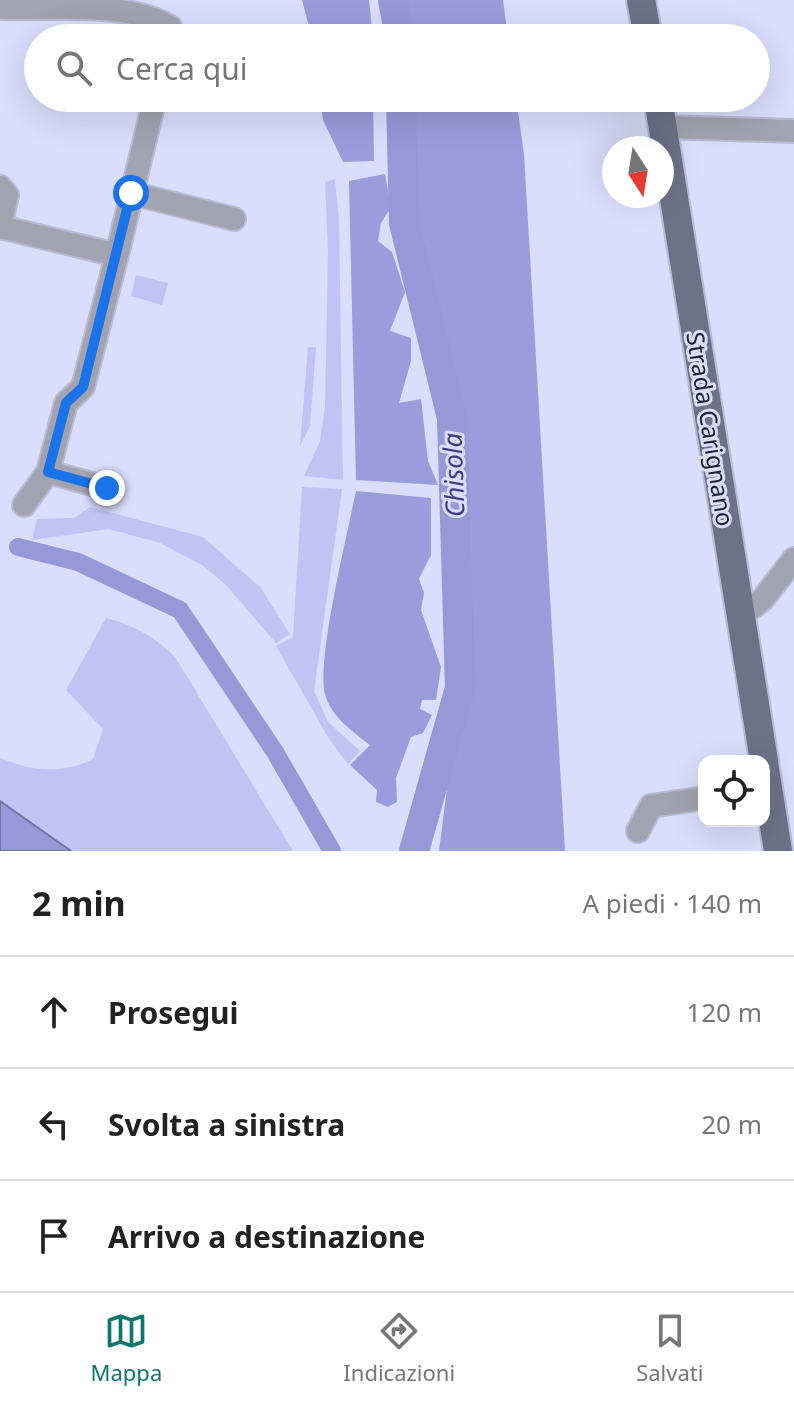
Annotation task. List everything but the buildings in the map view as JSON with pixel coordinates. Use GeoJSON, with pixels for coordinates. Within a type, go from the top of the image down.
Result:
{"type":"FeatureCollection","features":[{"type":"Feature","properties":{"kind":"main road"},"geometry":{"type":"LineString","coordinates":[[641,0],[645,24]]}},
{"type":"Feature","properties":{"kind":"main road","name":"Strada Carignano"},"geometry":{"type":"LineString","coordinates":[[660,112],[763,755]]}},
{"type":"Feature","properties":{"kind":"main road","name":"Strada Carignano"},"geometry":{"type":"LineString","coordinates":[[770,800],[778,851]]}},
{"type":"Feature","properties":{"kind":"street"},"geometry":{"type":"LineString","coordinates":[[0,8],[110,5],[160,19],[166,24]]}},
{"type":"Feature","properties":{"kind":"street"},"geometry":{"type":"LineString","coordinates":[[24,505],[48,472],[66,403],[83,387],[151,112]]}},
{"type":"Feature","properties":{"kind":"street"},"geometry":{"type":"LineString","coordinates":[[663,127],[794,131]]}},
{"type":"Feature","properties":{"kind":"street"},"geometry":{"type":"LineString","coordinates":[[0,187],[7,195],[0,227],[117,255]]}},
{"type":"Feature","properties":{"kind":"street"},"geometry":{"type":"LineString","coordinates":[[131,193],[234,219]]}},
{"type":"Feature","properties":{"kind":"street"},"geometry":{"type":"LineString","coordinates":[[48,472],[107,488]]}},
{"type":"Feature","properties":{"kind":"street"},"geometry":{"type":"LineString","coordinates":[[741,616],[763,599],[794,559]]}},
{"type":"Feature","properties":{"kind":"street"},"geometry":{"type":"LineString","coordinates":[[638,831],[651,806],[698,799]]}},
{"type":"Feature","properties":{"kind":"shaded area"},"geometry":{"type":"Polygon","coordinates":[[[302,0],[369,0],[372,24],[308,24],[302,0]]]}},
{"type":"Feature","properties":{"kind":"shaded area"},"geometry":{"type":"Polygon","coordinates":[[[394,0],[503,0],[506,24],[398,24],[394,0]]]}},
{"type":"Feature","properties":{"kind":"shaded area"},"geometry":{"type":"Polygon","coordinates":[[[322,112],[373,112],[374,161],[343,162],[322,112]]]}},
{"type":"Feature","properties":{"kind":"shaded area"},"geometry":{"type":"Polygon","coordinates":[[[401,112],[518,112],[524,154],[565,851],[439,851],[460,688],[452,418],[404,223],[401,112]]]}},
{"type":"Feature","properties":{"kind":"shaded area"},"geometry":{"type":"Polygon","coordinates":[[[385,174],[391,207],[381,223],[378,241],[392,252],[405,292],[390,331],[411,338],[411,361],[399,403],[421,399],[428,461],[438,485],[356,480],[349,181],[385,174]]]}},
{"type":"Feature","properties":{"kind":"shaded area"},"geometry":{"type":"Polygon","coordinates":[[[335,179],[339,220],[343,480],[304,476],[320,441],[325,407],[328,251],[325,182],[335,179]]]}},
{"type":"Feature","properties":{"kind":"shaded area"},"geometry":{"type":"Polygon","coordinates":[[[136,275],[168,283],[162,305],[131,296],[136,275]]]}},
{"type":"Feature","properties":{"kind":"shaded area"},"geometry":{"type":"Polygon","coordinates":[[[308,347],[316,347],[310,426],[300,446],[308,347]]]}},
{"type":"Feature","properties":{"kind":"shaded area"},"geometry":{"type":"Polygon","coordinates":[[[302,487],[342,489],[314,691],[328,722],[360,751],[348,764],[329,739],[276,646],[293,637],[302,487]]]}},
{"type":"Feature","properties":{"kind":"shaded area"},"geometry":{"type":"Polygon","coordinates":[[[356,491],[431,498],[431,555],[419,579],[424,593],[421,610],[441,667],[436,700],[422,700],[420,709],[432,715],[423,733],[411,737],[396,778],[397,802],[388,807],[376,802],[377,790],[350,765],[370,745],[337,717],[325,694],[323,677],[340,564],[356,491]]]}},
{"type":"Feature","properties":{"kind":"shaded area"},"geometry":{"type":"Polygon","coordinates":[[[90,507],[203,537],[260,587],[290,634],[276,643],[225,584],[202,565],[160,543],[109,529],[32,540],[37,519],[74,518],[90,507]]]}},
{"type":"Feature","properties":{"kind":"shaded area"},"geometry":{"type":"Polygon","coordinates":[[[106,618],[144,633],[175,657],[293,851],[71,851],[0,801],[0,758],[46,769],[69,767],[93,759],[103,729],[66,690],[106,618]]]}},
{"type":"Feature","properties":{"kind":"shaded area"},"geometry":{"type":"Polygon","coordinates":[[[0,801],[71,851],[0,851],[0,801]]]}},
{"type":"Feature","properties":{"kind":"waterway","name":"Chisola"},"geometry":{"type":"LineString","coordinates":[[393,0],[397,24]]}},
{"type":"Feature","properties":{"kind":"waterway","name":"Chisola"},"geometry":{"type":"LineString","coordinates":[[401,112],[404,223],[452,418],[460,688],[414,851]]}},
{"type":"Feature","properties":{"kind":"waterway"},"geometry":{"type":"LineString","coordinates":[[18,547],[78,562],[180,610],[275,752],[332,851]]}},
{"type":"Feature","properties":{"kind":"route"},"geometry":{"type":"LineString","coordinates":[[107,488],[48,472],[66,403],[83,387],[131,193]]}}]}
